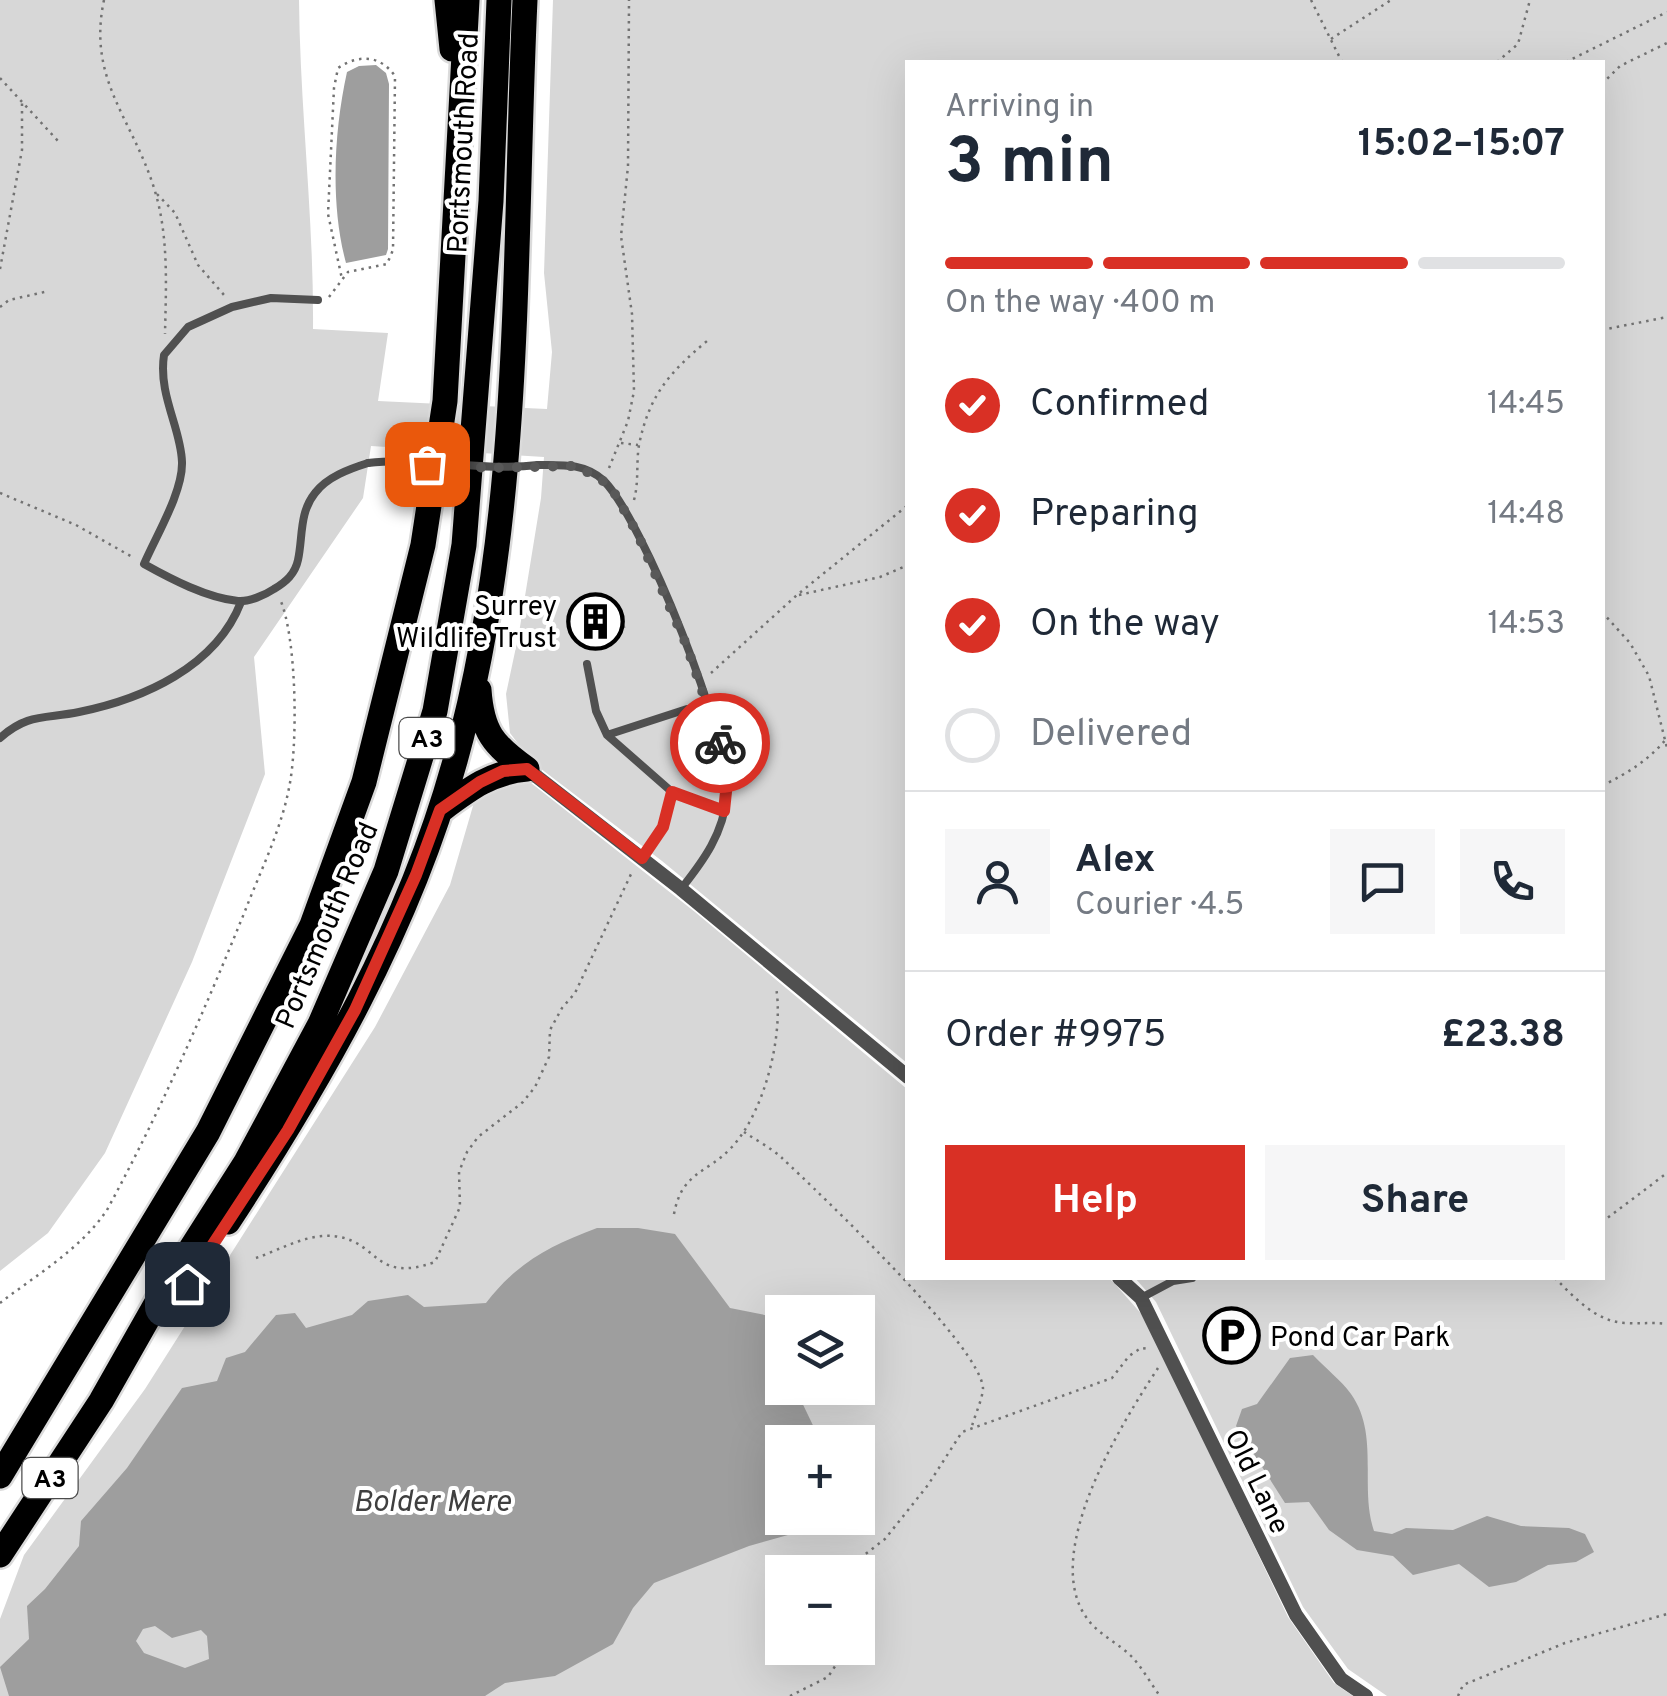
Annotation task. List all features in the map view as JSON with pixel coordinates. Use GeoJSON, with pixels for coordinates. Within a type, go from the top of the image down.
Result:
{"type":"FeatureCollection","features":[{"type":"Feature","properties":{"kind":"highway","name":"A3"},"geometry":{"type":"LineString","coordinates":[[447,0],[460,98]]}},
{"type":"Feature","properties":{"kind":"highway","name":"Portsmouth Road"},"geometry":{"type":"LineString","coordinates":[[0,1476],[208,1132],[312,925],[364,782],[423,545],[445,401],[466,0]]}},
{"type":"Feature","properties":{"kind":"highway","name":"Portsmouth Road"},"geometry":{"type":"LineString","coordinates":[[0,1555],[101,1401],[160,1297],[246,1162],[320,1024],[386,871],[435,711],[464,544],[491,201],[499,0]]}},
{"type":"Feature","properties":{"kind":"highway","name":"A3"},"geometry":{"type":"LineString","coordinates":[[101,1401],[187,1284],[312,1088],[375,970],[440,810],[468,712],[495,554],[507,438],[520,204],[525,0]]}},
{"type":"Feature","properties":{"kind":"highway","name":"A3"},"geometry":{"type":"LineString","coordinates":[[478,660],[481,718],[505,754],[527,769]]}},
{"type":"Feature","properties":{"kind":"highway","name":"A3"},"geometry":{"type":"LineString","coordinates":[[440,810],[503,771],[527,769]]}},
{"type":"Feature","properties":{"kind":"street"},"geometry":{"type":"LineString","coordinates":[[527,769],[681,889],[905,1075]]}},
{"type":"Feature","properties":{"kind":"street","name":"Old Lane"},"geometry":{"type":"LineString","coordinates":[[1121,1280],[1140,1298],[1296,1615],[1341,1679],[1366,1696]]}},
{"type":"Feature","properties":{"kind":"lane"},"geometry":{"type":"LineString","coordinates":[[318,300],[271,298],[232,307],[188,328],[164,356],[164,386],[183,465],[180,482],[144,564],[199,590],[241,602],[276,588],[290,578],[297,565],[302,522],[318,489],[340,474],[368,463],[399,460],[488,468],[582,468],[602,480],[630,519],[700,682],[725,761],[724,811],[709,854],[681,889]]}},
{"type":"Feature","properties":{"kind":"lane"},"geometry":{"type":"LineString","coordinates":[[0,738],[17,722],[117,704],[159,686],[210,650],[228,630],[241,602]]}},
{"type":"Feature","properties":{"kind":"lane"},"geometry":{"type":"LineString","coordinates":[[587,664],[596,712],[607,735],[672,792],[724,811]]}},
{"type":"Feature","properties":{"kind":"lane"},"geometry":{"type":"LineString","coordinates":[[607,735],[688,709]]}},
{"type":"Feature","properties":{"kind":"lane"},"geometry":{"type":"LineString","coordinates":[[642,858],[663,827],[672,792]]}},
{"type":"Feature","properties":{"kind":"lane"},"geometry":{"type":"LineString","coordinates":[[1140,1298],[1182,1280]]}},
{"type":"Feature","properties":{"kind":"path"},"geometry":{"type":"LineString","coordinates":[[104,0],[98,28],[102,68],[156,193],[166,255],[164,356]]}},
{"type":"Feature","properties":{"kind":"path"},"geometry":{"type":"LineString","coordinates":[[602,480],[620,443],[634,390],[632,314],[621,236],[628,166],[629,0]]}},
{"type":"Feature","properties":{"kind":"path"},"geometry":{"type":"LineString","coordinates":[[1311,0],[1341,60]]}},
{"type":"Feature","properties":{"kind":"path"},"geometry":{"type":"LineString","coordinates":[[1331,40],[1391,0]]}},
{"type":"Feature","properties":{"kind":"path"},"geometry":{"type":"LineString","coordinates":[[1498,60],[1518,44],[1530,0]]}},
{"type":"Feature","properties":{"kind":"path"},"geometry":{"type":"LineString","coordinates":[[1570,60],[1667,12]]}},
{"type":"Feature","properties":{"kind":"path"},"geometry":{"type":"LineString","coordinates":[[1605,81],[1620,66],[1667,43]]}},
{"type":"Feature","properties":{"kind":"path"},"geometry":{"type":"LineString","coordinates":[[318,300],[331,297],[342,279],[357,269],[388,264],[394,250],[396,76],[380,60],[365,58],[338,68],[330,130],[329,228],[342,279]]}},
{"type":"Feature","properties":{"kind":"path"},"geometry":{"type":"LineString","coordinates":[[0,78],[58,141]]}},
{"type":"Feature","properties":{"kind":"path"},"geometry":{"type":"LineString","coordinates":[[0,270],[22,150],[22,102]]}},
{"type":"Feature","properties":{"kind":"path"},"geometry":{"type":"LineString","coordinates":[[156,193],[175,213],[198,265],[232,307]]}},
{"type":"Feature","properties":{"kind":"path"},"geometry":{"type":"LineString","coordinates":[[0,307],[10,300],[50,291]]}},
{"type":"Feature","properties":{"kind":"path"},"geometry":{"type":"LineString","coordinates":[[1605,329],[1667,317]]}},
{"type":"Feature","properties":{"kind":"path"},"geometry":{"type":"LineString","coordinates":[[630,519],[639,445],[660,387],[678,363],[707,341]]}},
{"type":"Feature","properties":{"kind":"path"},"geometry":{"type":"LineString","coordinates":[[620,443],[639,445]]}},
{"type":"Feature","properties":{"kind":"path"},"geometry":{"type":"LineString","coordinates":[[0,493],[76,525],[144,564]]}},
{"type":"Feature","properties":{"kind":"path"},"geometry":{"type":"LineString","coordinates":[[700,682],[797,595],[905,508]]}},
{"type":"Feature","properties":{"kind":"path"},"geometry":{"type":"LineString","coordinates":[[797,595],[880,577],[905,565]]}},
{"type":"Feature","properties":{"kind":"path"},"geometry":{"type":"LineString","coordinates":[[0,1302],[71,1248],[106,1210],[201,1014],[253,890],[283,809],[296,731],[287,614],[276,588]]}},
{"type":"Feature","properties":{"kind":"path"},"geometry":{"type":"LineString","coordinates":[[1605,615],[1630,643],[1649,676],[1667,748]]}},
{"type":"Feature","properties":{"kind":"path"},"geometry":{"type":"LineString","coordinates":[[1605,784],[1655,754],[1665,739]]}},
{"type":"Feature","properties":{"kind":"path"},"geometry":{"type":"LineString","coordinates":[[256,1258],[306,1238],[341,1237],[386,1266],[418,1268],[435,1262],[460,1207],[459,1172],[467,1152],[478,1137],[524,1102],[535,1088],[549,1057],[550,1030],[575,992],[629,876],[642,858]]}},
{"type":"Feature","properties":{"kind":"path"},"geometry":{"type":"LineString","coordinates":[[674,1214],[686,1181],[723,1156],[744,1132],[760,1096],[777,1042],[779,1017],[772,965]]}},
{"type":"Feature","properties":{"kind":"path"},"geometry":{"type":"LineString","coordinates":[[744,1132],[780,1156],[806,1184],[840,1210],[905,1280]]}},
{"type":"Feature","properties":{"kind":"path"},"geometry":{"type":"LineString","coordinates":[[1605,1220],[1667,1173]]}},
{"type":"Feature","properties":{"kind":"path"},"geometry":{"type":"LineString","coordinates":[[905,1280],[974,1365],[983,1388],[971,1428]]}},
{"type":"Feature","properties":{"kind":"path"},"geometry":{"type":"LineString","coordinates":[[1557,1280],[1599,1316],[1624,1324],[1667,1324]]}},
{"type":"Feature","properties":{"kind":"path"},"geometry":{"type":"LineString","coordinates":[[865,1555],[885,1540],[928,1485],[962,1432],[1112,1378],[1128,1356],[1142,1348],[1150,1350]]}},
{"type":"Feature","properties":{"kind":"path"},"geometry":{"type":"LineString","coordinates":[[1160,1696],[1133,1658],[1086,1617],[1078,1600],[1074,1568],[1082,1512],[1118,1430],[1159,1366],[1171,1358]]}},
{"type":"Feature","properties":{"kind":"path"},"geometry":{"type":"LineString","coordinates":[[1458,1696],[1463,1685],[1565,1643],[1667,1614]]}},
{"type":"Feature","properties":{"kind":"path"},"geometry":{"type":"LineString","coordinates":[[790,1696],[828,1677],[836,1665]]}},
{"type":"Feature","properties":{"kind":"shaded area"},"geometry":{"type":"Polygon","coordinates":[[[0,0],[299,0],[313,329],[388,333],[378,401],[547,409],[552,352],[544,273],[553,0],[1667,0],[1667,1696],[1387,1696],[1348,1669],[1303,1607],[1156,1302],[1137,1280],[1605,1280],[1605,60],[905,60],[905,1061],[662,861],[532,762],[510,733],[506,694],[541,498],[544,457],[371,446],[363,498],[254,657],[265,774],[192,962],[105,1153],[48,1233],[0,1271],[0,0]]]}},
{"type":"Feature","properties":{"kind":"shaded area"},"geometry":{"type":"Polygon","coordinates":[[[526,779],[695,912],[905,1087],[905,1280],[1111,1280],[1145,1318],[1288,1617],[1334,1683],[1353,1696],[0,1696],[0,1619],[24,1555],[145,1389],[375,1027],[450,885],[475,799],[505,784],[526,779]]]}},
{"type":"Feature","properties":{"kind":"water"},"geometry":{"type":"Polygon","coordinates":[[[376,65],[386,73],[389,84],[388,249],[386,255],[346,263],[336,192],[337,143],[347,72],[359,66],[376,65]]]}},
{"type":"Feature","properties":{"kind":"water","name":"Bolder Mere"},"geometry":{"type":"Polygon","coordinates":[[[597,1228],[638,1228],[675,1234],[730,1308],[765,1315],[765,1405],[803,1405],[813,1425],[765,1425],[765,1535],[788,1535],[654,1583],[633,1608],[613,1644],[555,1676],[505,1683],[485,1696],[9,1696],[0,1667],[29,1639],[27,1606],[79,1546],[81,1521],[127,1468],[182,1388],[217,1381],[226,1358],[245,1352],[276,1315],[295,1313],[306,1328],[352,1315],[368,1301],[408,1295],[424,1307],[486,1303],[523,1266],[549,1249],[597,1228]],[[155,1626],[143,1629],[136,1641],[144,1653],[185,1668],[209,1659],[207,1636],[201,1630],[172,1638],[155,1626]]]}},
{"type":"Feature","properties":{"kind":"water"},"geometry":{"type":"Polygon","coordinates":[[[1313,1355],[1347,1389],[1360,1410],[1367,1444],[1368,1497],[1374,1531],[1392,1534],[1406,1528],[1453,1530],[1487,1516],[1521,1526],[1569,1528],[1585,1534],[1594,1552],[1576,1562],[1548,1565],[1516,1582],[1489,1587],[1459,1564],[1413,1575],[1393,1556],[1357,1550],[1329,1530],[1309,1502],[1285,1503],[1236,1426],[1242,1409],[1257,1404],[1290,1358],[1313,1355]]]}},
{"type":"Feature","properties":{"kind":"building"},"geometry":{"type":"Polygon","coordinates":[[[613,604],[624,627],[607,635],[604,630],[577,642],[569,625],[613,604]]]}},
{"type":"Feature","properties":{"kind":"way so far"},"geometry":{"type":"LineString","coordinates":[[427,464],[488,468],[576,466],[602,480],[615,494],[637,533],[686,644],[720,743]]}},
{"type":"Feature","properties":{"kind":"place","name":"Surrey Wildlife Trust"},"geometry":{"type":"Point","coordinates":[596,621]}},
{"type":"Feature","properties":{"kind":"place","name":"Pond Car Park"},"geometry":{"type":"Point","coordinates":[1231,1336]}},
{"type":"Feature","properties":{"kind":"route"},"geometry":{"type":"LineString","coordinates":[[187,1284],[288,1130],[355,1010],[416,875],[440,810],[503,771],[527,769],[642,858],[663,827],[672,792],[724,811],[727,782],[720,743]]}}]}
